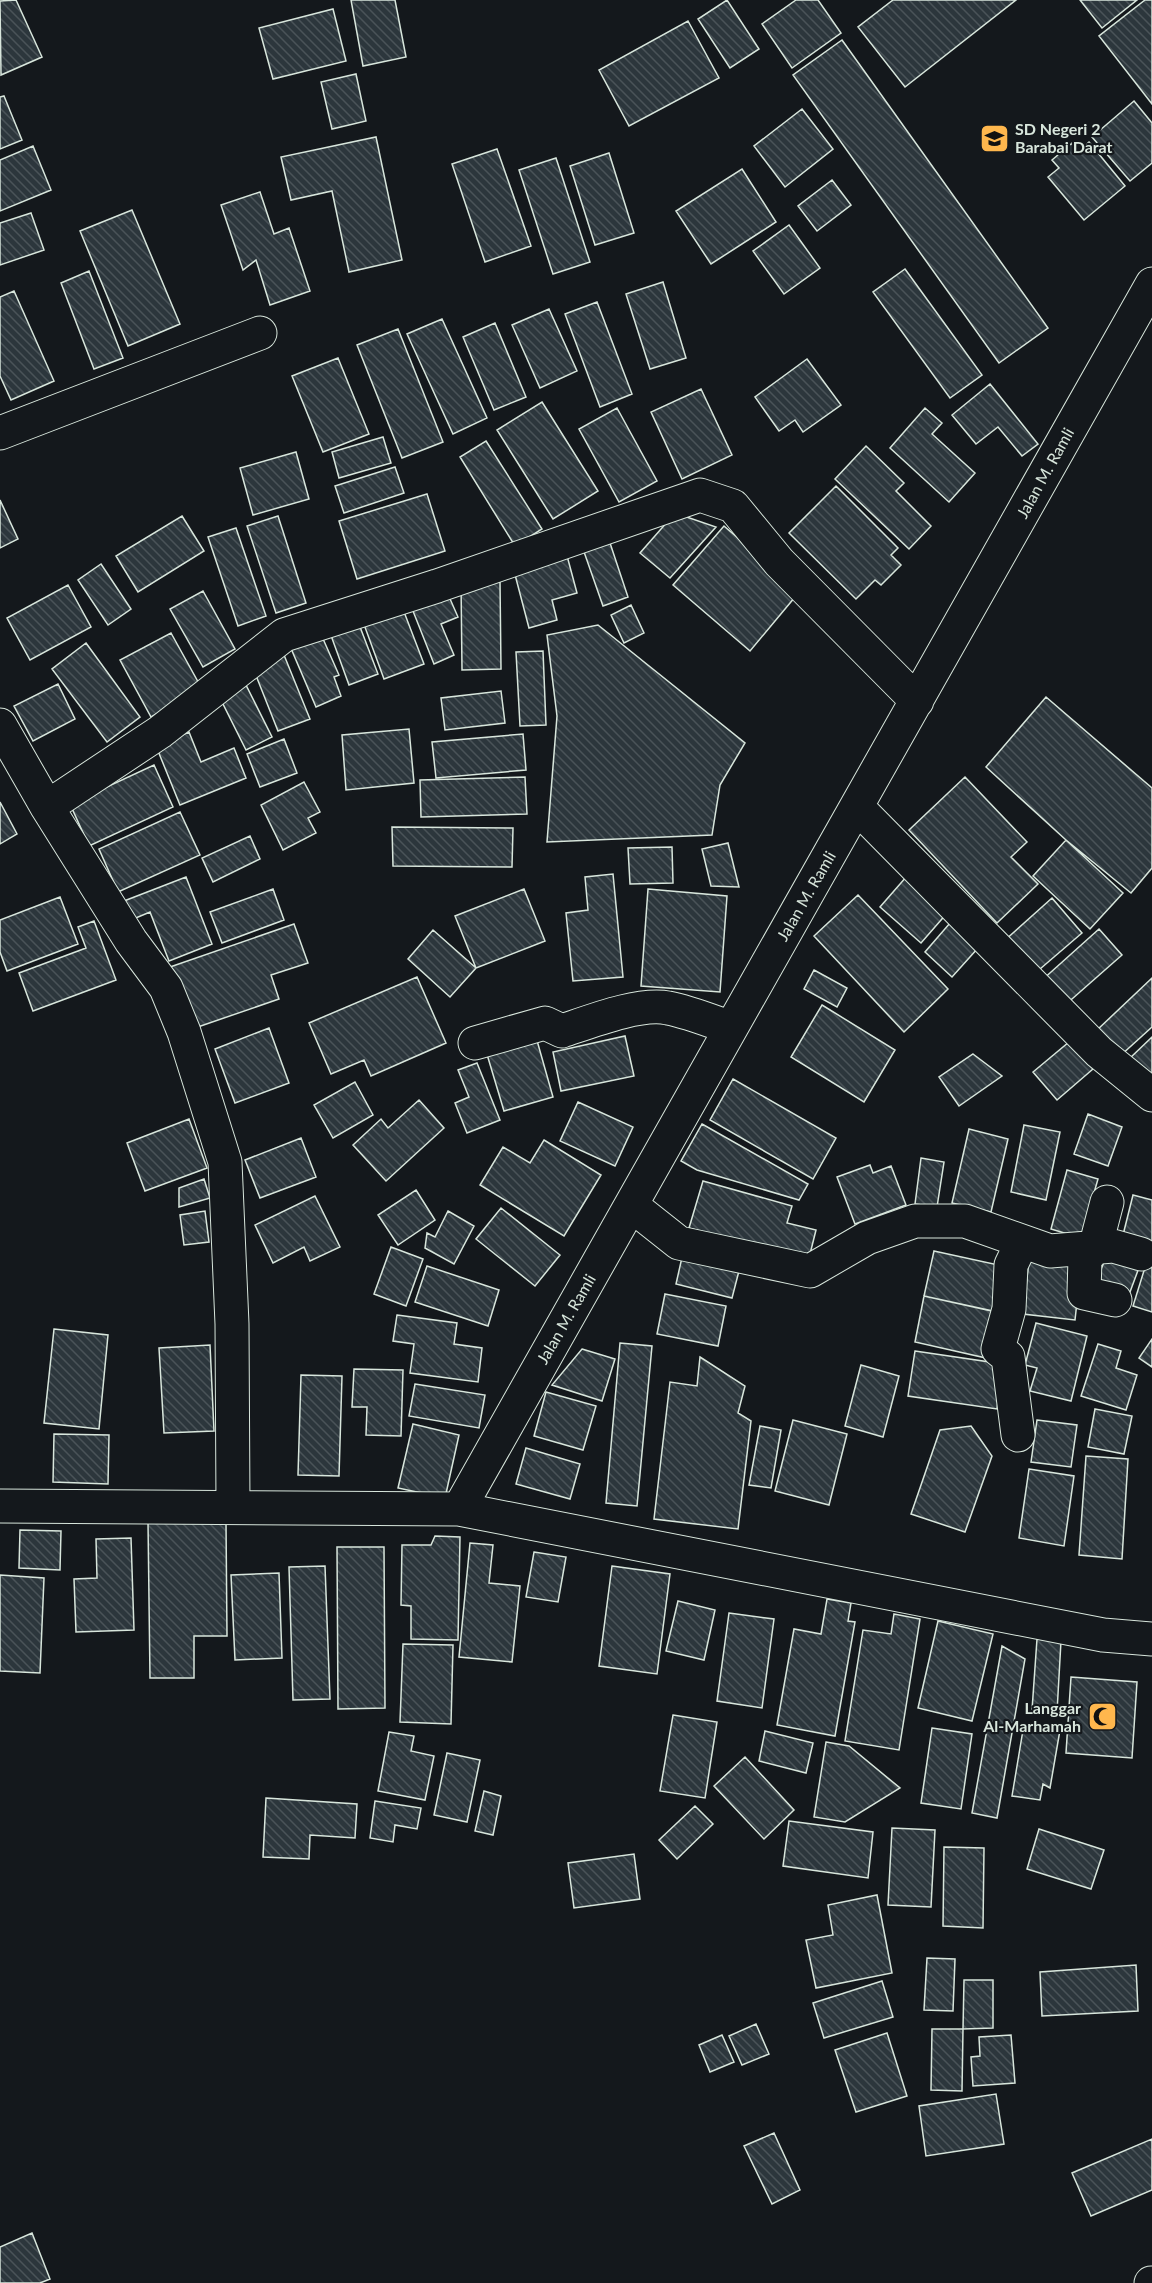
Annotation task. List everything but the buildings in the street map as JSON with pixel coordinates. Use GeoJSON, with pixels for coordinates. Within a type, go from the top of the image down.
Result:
{"type":"FeatureCollection","features":[{"type":"Feature","properties":{"kind":"street","name":"Jalan M. Ramli"},"geometry":{"type":"LineString","coordinates":[[459,1509],[1152,284]]}},
{"type":"Feature","properties":{"kind":"street"},"geometry":{"type":"LineString","coordinates":[[0,433],[260,333]]}},
{"type":"Feature","properties":{"kind":"street"},"geometry":{"type":"LineString","coordinates":[[47,807],[160,732],[284,635],[437,586],[699,495],[733,506],[779,562],[917,701]]}},
{"type":"Feature","properties":{"kind":"street"},"geometry":{"type":"LineString","coordinates":[[0,725],[47,807],[131,941],[166,988],[184,1032],[225,1162],[232,1324],[233,1507]]}},
{"type":"Feature","properties":{"kind":"street"},"geometry":{"type":"LineString","coordinates":[[857,807],[1099,1052],[1152,1095]]}},
{"type":"Feature","properties":{"kind":"street"},"geometry":{"type":"LineString","coordinates":[[475,1043],[545,1023],[562,1031],[625,1012],[666,1007],[731,1028]]}},
{"type":"Feature","properties":{"kind":"street"},"geometry":{"type":"LineString","coordinates":[[1107,1202],[1095,1248],[1085,1258],[1084,1293],[1115,1300]]}},
{"type":"Feature","properties":{"kind":"street"},"geometry":{"type":"LineString","coordinates":[[631,1205],[679,1243],[810,1272],[867,1239],[915,1221],[965,1221],[1050,1251],[1113,1246],[1141,1254]]}},
{"type":"Feature","properties":{"kind":"street"},"geometry":{"type":"LineString","coordinates":[[1018,1435],[1008,1357],[998,1349],[1008,1309],[1011,1265],[1022,1242]]}},
{"type":"Feature","properties":{"kind":"street"},"geometry":{"type":"LineString","coordinates":[[0,1506],[459,1509],[1103,1635],[1152,1639]]}},
{"type":"Feature","properties":{"kind":"place","name":"SD Negeri 2 Barabai Darat"},"geometry":{"type":"Point","coordinates":[994,138]}},
{"type":"Feature","properties":{"kind":"place","name":"Langgar Al-Marhamah"},"geometry":{"type":"Point","coordinates":[1102,1717]}}]}
